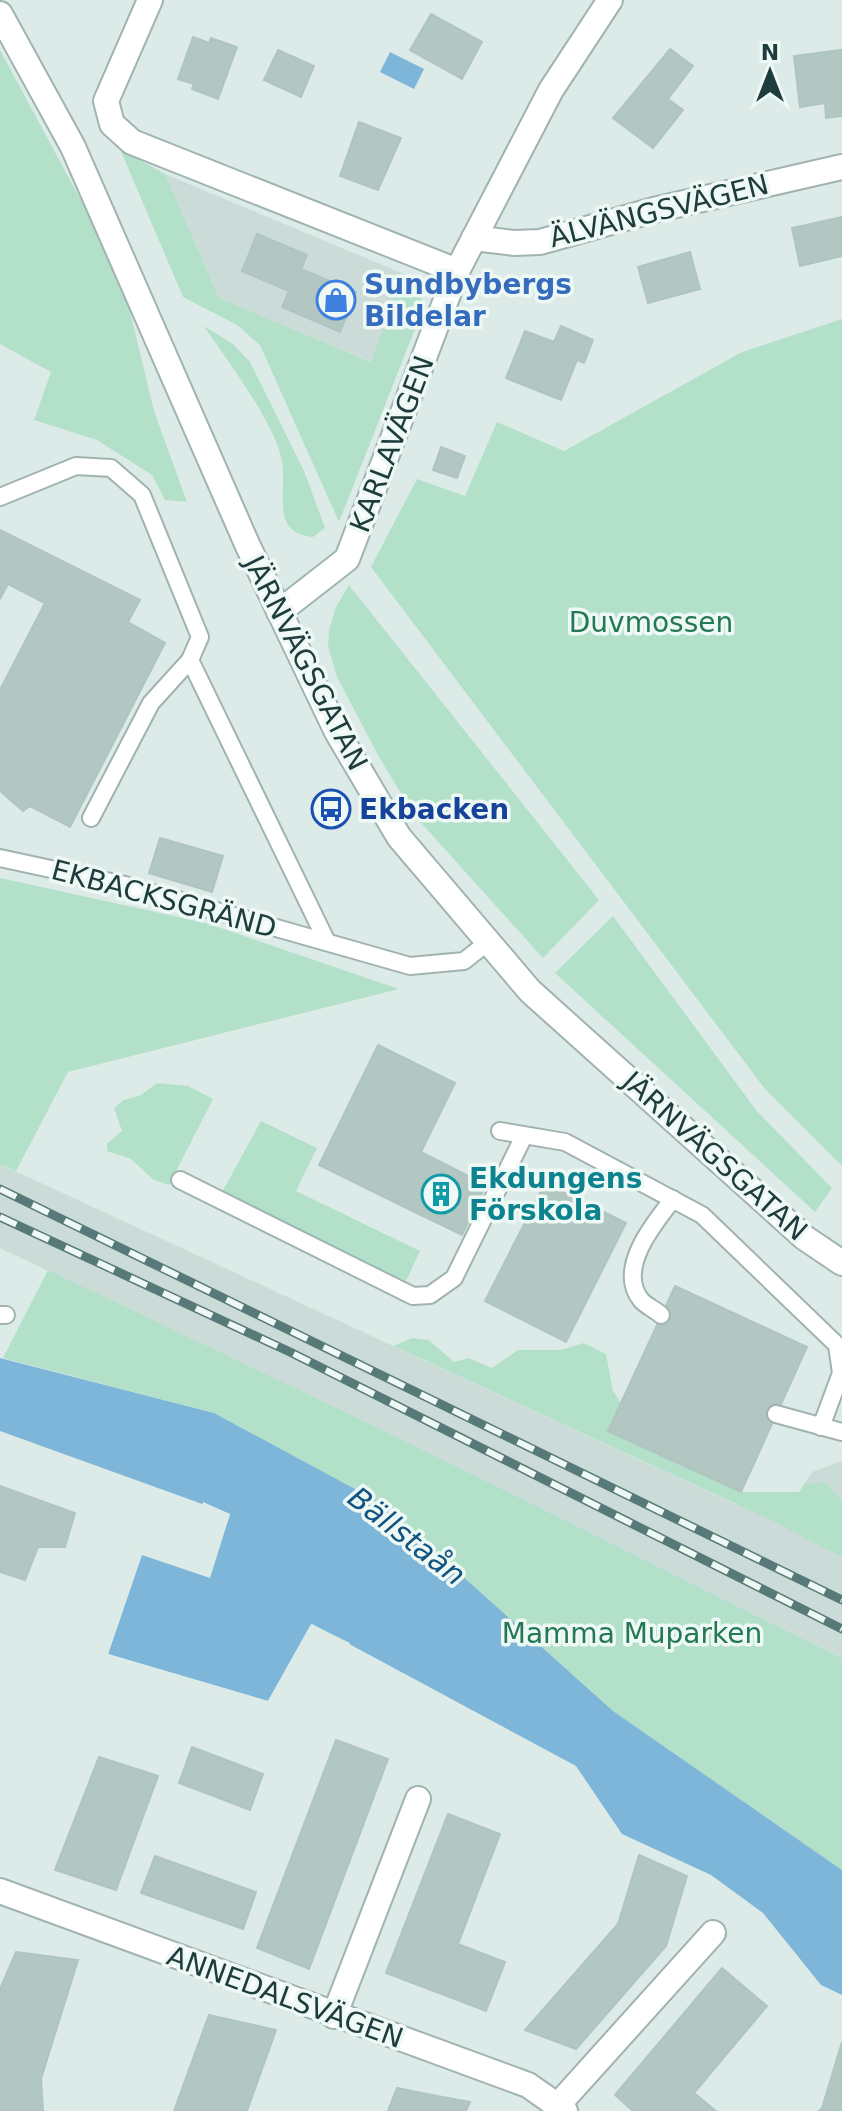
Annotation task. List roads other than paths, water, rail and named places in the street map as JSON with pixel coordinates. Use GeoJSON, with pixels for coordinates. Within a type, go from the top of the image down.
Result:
{"type":"FeatureCollection","features":[{"type":"Feature","properties":{"kind":"street"},"geometry":{"type":"LineString","coordinates":[[150,0],[106,101],[112,124],[132,142],[457,271]]}},
{"type":"Feature","properties":{"kind":"street","name":"KARLAVÄGEN"},"geometry":{"type":"LineString","coordinates":[[279,612],[347,559],[457,271],[551,90],[610,0]]}},
{"type":"Feature","properties":{"kind":"street","name":"JÄRNVÄGSGATAN"},"geometry":{"type":"LineString","coordinates":[[0,14],[73,147],[279,612],[337,732],[399,837],[541,1001],[805,1238],[842,1263]]}},
{"type":"Feature","properties":{"kind":"street","name":"ÄLVÄNGSVÄGEN"},"geometry":{"type":"LineString","coordinates":[[474,238],[514,243],[540,242],[654,210],[842,167]]}},
{"type":"Feature","properties":{"kind":"street"},"geometry":{"type":"LineString","coordinates":[[334,2016],[418,1799]]}},
{"type":"Feature","properties":{"kind":"street","name":"ANNEDALSVÄGEN"},"geometry":{"type":"LineString","coordinates":[[0,1891],[528,2085],[561,2108]]}},
{"type":"Feature","properties":{"kind":"street"},"geometry":{"type":"LineString","coordinates":[[561,2108],[713,1933]]}},
{"type":"Feature","properties":{"kind":"lane"},"geometry":{"type":"LineString","coordinates":[[0,497],[76,466],[111,468],[142,495],[200,637],[190,660],[151,703],[91,818]]}},
{"type":"Feature","properties":{"kind":"lane","name":"EKBACKSGRÄND"},"geometry":{"type":"LineString","coordinates":[[190,660],[327,942]]}},
{"type":"Feature","properties":{"kind":"lane","name":"EKBACKSGRÄND"},"geometry":{"type":"LineString","coordinates":[[0,858],[125,885],[410,966],[464,961],[488,942]]}},
{"type":"Feature","properties":{"kind":"lane"},"geometry":{"type":"LineString","coordinates":[[0,871],[28,864]]}},
{"type":"Feature","properties":{"kind":"lane"},"geometry":{"type":"LineString","coordinates":[[500,1131],[565,1142],[702,1215],[837,1345],[841,1373],[821,1427]]}},
{"type":"Feature","properties":{"kind":"lane"},"geometry":{"type":"LineString","coordinates":[[180,1180],[413,1296],[430,1295],[454,1278],[524,1136]]}},
{"type":"Feature","properties":{"kind":"lane"},"geometry":{"type":"LineString","coordinates":[[661,1315],[640,1299],[633,1273],[647,1233],[673,1199]]}},
{"type":"Feature","properties":{"kind":"lane"},"geometry":{"type":"LineString","coordinates":[[776,1414],[842,1432]]}},
{"type":"Feature","properties":{"kind":"water"},"geometry":{"type":"Polygon","coordinates":[[[390,52],[424,69],[414,89],[380,72],[390,52]]]}},
{"type":"Feature","properties":{"kind":"water","name":"Bällstaån"},"geometry":{"type":"Polygon","coordinates":[[[0,1358],[214,1413],[381,1503],[613,1711],[842,1870],[842,1995],[821,1985],[763,1913],[711,1875],[622,1834],[576,1766],[312,1624],[268,1701],[108,1654],[142,1554],[209,1577],[230,1514],[0,1431],[0,1358]]]}},
{"type":"Feature","properties":{"kind":"railway"},"geometry":{"type":"LineString","coordinates":[[0,1189],[842,1600]]}},
{"type":"Feature","properties":{"kind":"railway"},"geometry":{"type":"LineString","coordinates":[[0,1217],[290,1352],[842,1629]]}},
{"type":"Feature","properties":{"kind":"place","name":"Sundbybergs Bildelar"},"geometry":{"type":"Point","coordinates":[336,300]}},
{"type":"Feature","properties":{"kind":"place","name":"Ekbacken"},"geometry":{"type":"Point","coordinates":[331,809]}},
{"type":"Feature","properties":{"kind":"place","name":"Ekdungens Förskola"},"geometry":{"type":"Point","coordinates":[441,1194]}},
{"type":"Feature","properties":{"kind":"park label","name":"Duvmossen"},"geometry":{"type":"Point","coordinates":[651,622]}},
{"type":"Feature","properties":{"kind":"park label","name":"Mamma Muparken"},"geometry":{"type":"Point","coordinates":[632,1633]}}]}
